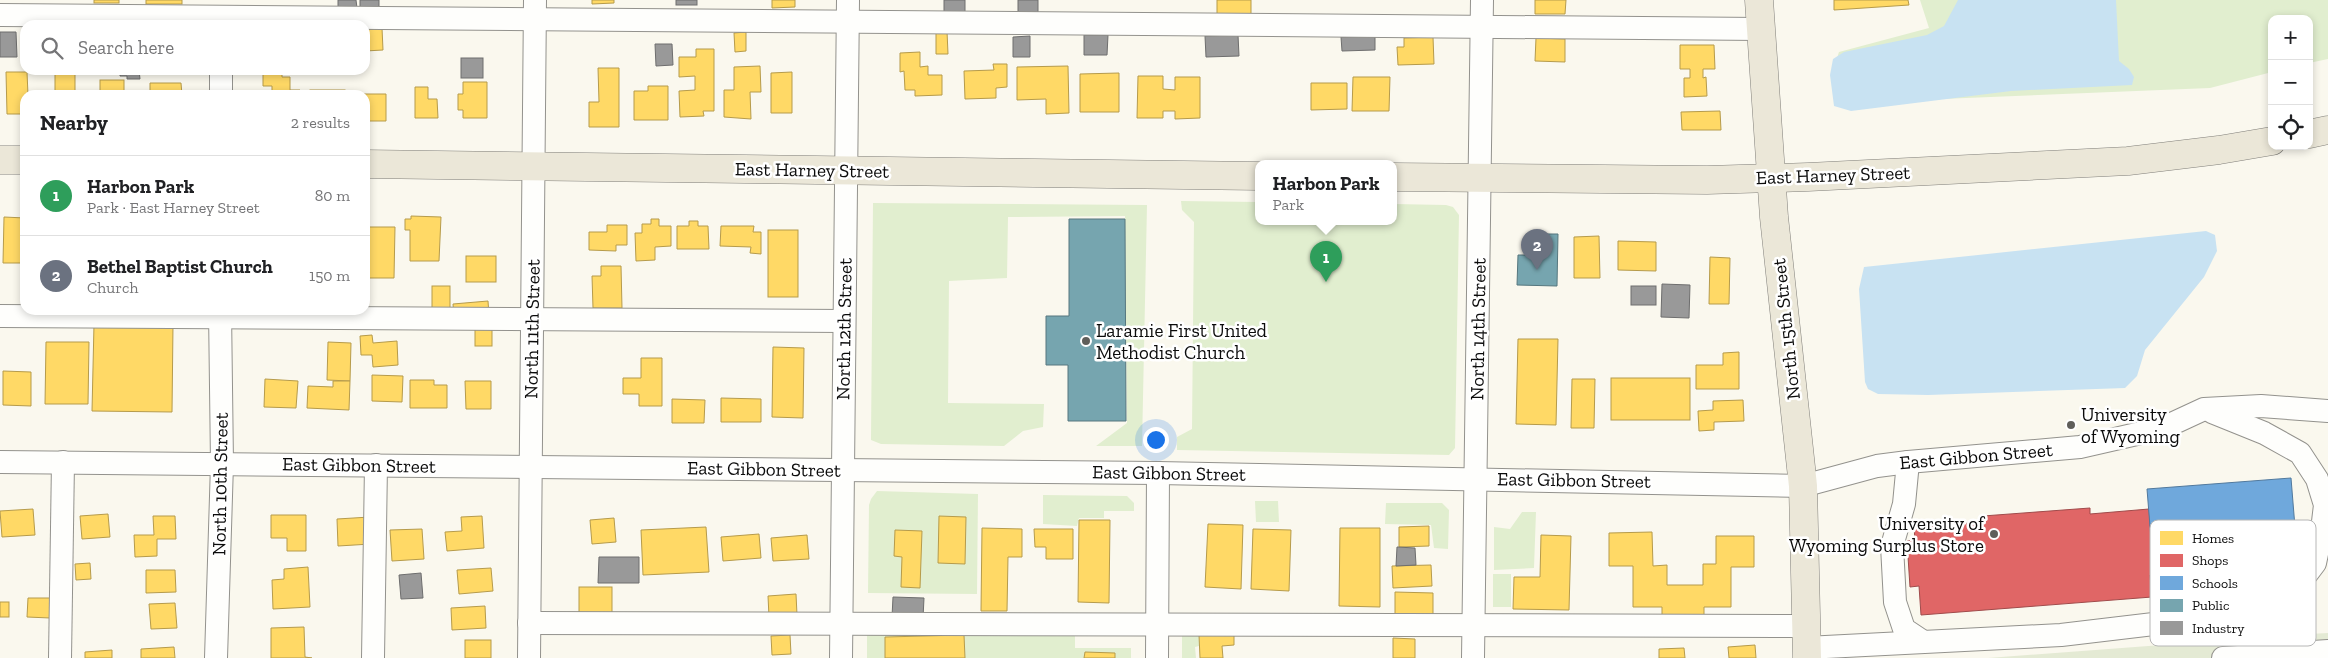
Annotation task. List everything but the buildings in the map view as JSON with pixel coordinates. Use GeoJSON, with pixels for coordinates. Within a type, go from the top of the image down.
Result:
{"type":"FeatureCollection","features":[{"type":"Feature","properties":{"kind":"main road","name":"North 15th Street"},"geometry":{"type":"LineString","coordinates":[[1759,0],[1771,178],[1803,486],[1806,644]]}},
{"type":"Feature","properties":{"kind":"main road"},"geometry":{"type":"LineString","coordinates":[[2313,133],[2328,130]]}},
{"type":"Feature","properties":{"kind":"main road","name":"East Harney Street"},"geometry":{"type":"LineString","coordinates":[[1397,177],[1707,180],[1771,178],[2128,161],[2219,150],[2268,142]]}},
{"type":"Feature","properties":{"kind":"main road"},"geometry":{"type":"LineString","coordinates":[[0,160],[20,160]]}},
{"type":"Feature","properties":{"kind":"main road","name":"East Harney Street"},"geometry":{"type":"LineString","coordinates":[[370,164],[1255,176]]}},
{"type":"Feature","properties":{"kind":"street","name":"North 12th Street"},"geometry":{"type":"LineString","coordinates":[[841,658],[848,0]]}},
{"type":"Feature","properties":{"kind":"street","name":"North 14th Street"},"geometry":{"type":"LineString","coordinates":[[1473,658],[1478,178],[1482,0]]}},
{"type":"Feature","properties":{"kind":"street"},"geometry":{"type":"LineString","coordinates":[[0,15],[535,10],[848,22],[1761,29]]}},
{"type":"Feature","properties":{"kind":"street","name":"North 11th Street"},"geometry":{"type":"LineString","coordinates":[[529,658],[535,10]]}},
{"type":"Feature","properties":{"kind":"street"},"geometry":{"type":"LineString","coordinates":[[222,75],[222,90]]}},
{"type":"Feature","properties":{"kind":"street"},"geometry":{"type":"LineString","coordinates":[[0,316],[73,315]]}},
{"type":"Feature","properties":{"kind":"street","name":"North 10th Street"},"geometry":{"type":"LineString","coordinates":[[216,658],[222,464],[220,315]]}},
{"type":"Feature","properties":{"kind":"street"},"geometry":{"type":"LineString","coordinates":[[324,315],[532,319],[844,321]]}},
{"type":"Feature","properties":{"kind":"street","name":"East Gibbon Street"},"geometry":{"type":"LineString","coordinates":[[0,462],[1158,473],[1803,486],[1877,466],[2080,447],[2163,428],[2204,409],[2261,406],[2328,411]]}},
{"type":"Feature","properties":{"kind":"street"},"geometry":{"type":"LineString","coordinates":[[2204,409],[2264,433],[2300,453],[2317,479],[2325,505],[2316,557]]}},
{"type":"Feature","properties":{"kind":"street"},"geometry":{"type":"LineString","coordinates":[[60,658],[63,462]]}},
{"type":"Feature","properties":{"kind":"street"},"geometry":{"type":"LineString","coordinates":[[1908,462],[1904,504],[1892,546],[1895,602],[1904,629],[1922,641]]}},
{"type":"Feature","properties":{"kind":"street"},"geometry":{"type":"LineString","coordinates":[[374,658],[376,465]]}},
{"type":"Feature","properties":{"kind":"street"},"geometry":{"type":"LineString","coordinates":[[1157,658],[1158,473]]}},
{"type":"Feature","properties":{"kind":"street"},"geometry":{"type":"LineString","coordinates":[[529,623],[1473,625],[1806,644],[2061,635],[2150,624]]}},
{"type":"Feature","properties":{"kind":"street"},"geometry":{"type":"LineString","coordinates":[[2224,658],[2281,656],[2328,651]]}},
{"type":"Feature","properties":{"kind":"green space"},"geometry":{"type":"Polygon","coordinates":[[[1920,0],[2328,0],[2328,59],[2313,62],[2313,15],[2268,15],[2268,73],[2210,88],[1842,103],[1833,70],[1839,52],[1929,28],[1920,0]]]}},
{"type":"Feature","properties":{"kind":"green space"},"geometry":{"type":"Polygon","coordinates":[[[1181,201],[1255,202],[1255,225],[1397,225],[1397,204],[1446,205],[1453,207],[1459,215],[1455,448],[1449,455],[1177,450],[1177,437],[1192,429],[1194,222],[1182,210],[1181,201]]]}},
{"type":"Feature","properties":{"kind":"green space"},"geometry":{"type":"Polygon","coordinates":[[[873,203],[1147,205],[1142,446],[1096,446],[1127,423],[1125,216],[1008,217],[1007,278],[949,281],[948,403],[1044,404],[1043,427],[1023,431],[1004,446],[881,444],[871,440],[873,203]]]}},
{"type":"Feature","properties":{"kind":"green space"},"geometry":{"type":"Polygon","coordinates":[[[877,491],[978,494],[977,594],[868,593],[869,505],[877,491]]]}},
{"type":"Feature","properties":{"kind":"green space"},"geometry":{"type":"Polygon","coordinates":[[[1043,495],[1127,496],[1134,503],[1134,511],[1104,511],[1104,518],[1079,518],[1077,526],[1043,524],[1043,495]]]}},
{"type":"Feature","properties":{"kind":"green space"},"geometry":{"type":"Polygon","coordinates":[[[1255,501],[1278,501],[1279,522],[1256,522],[1255,501]]]}},
{"type":"Feature","properties":{"kind":"green space"},"geometry":{"type":"Polygon","coordinates":[[[1386,503],[1442,503],[1449,510],[1448,549],[1434,548],[1431,525],[1385,524],[1386,503]]]}},
{"type":"Feature","properties":{"kind":"green space"},"geometry":{"type":"Polygon","coordinates":[[[1522,512],[1536,512],[1534,568],[1494,570],[1494,527],[1510,529],[1522,512]]]}},
{"type":"Feature","properties":{"kind":"green space"},"geometry":{"type":"Polygon","coordinates":[[[1493,574],[1511,574],[1511,607],[1493,607],[1493,574]]]}},
{"type":"Feature","properties":{"kind":"green space"},"geometry":{"type":"Polygon","coordinates":[[[1075,630],[1075,648],[1131,648],[1131,658],[867,658],[867,632],[1075,630]]]}},
{"type":"Feature","properties":{"kind":"green space"},"geometry":{"type":"Polygon","coordinates":[[[1182,630],[1199,630],[1199,646],[1195,647],[1196,658],[1182,658],[1182,630]]]}},
{"type":"Feature","properties":{"kind":"green space"},"geometry":{"type":"Polygon","coordinates":[[[2328,633],[2328,658],[1988,658],[2150,646],[2316,646],[2316,634],[2328,633]]]}},
{"type":"Feature","properties":{"kind":"water"},"geometry":{"type":"Polygon","coordinates":[[[1958,0],[2116,0],[2119,61],[2129,69],[2134,77],[2132,85],[2011,91],[1851,111],[1834,106],[1830,75],[1833,59],[1844,52],[1927,35],[1944,26],[1958,0]]]}},
{"type":"Feature","properties":{"kind":"water"},"geometry":{"type":"Polygon","coordinates":[[[2206,231],[2215,235],[2217,251],[2204,277],[2145,350],[2137,376],[2125,388],[1928,395],[1878,394],[1868,389],[1865,382],[1859,289],[1864,267],[2206,231]]]}},
{"type":"Feature","properties":{"kind":"place","name":"Bethel Baptist Church"},"geometry":{"type":"Point","coordinates":[1537,270]}},
{"type":"Feature","properties":{"kind":"place","name":"Harbon Park"},"geometry":{"type":"Point","coordinates":[1326,282]}},
{"type":"Feature","properties":{"kind":"place","name":"Laramie First United Methodist Church"},"geometry":{"type":"Point","coordinates":[1086,341]}},
{"type":"Feature","properties":{"kind":"place","name":"University of Wyoming"},"geometry":{"type":"Point","coordinates":[2071,425]}},
{"type":"Feature","properties":{"kind":"place","name":"University of Wyoming Surplus Store"},"geometry":{"type":"Point","coordinates":[1994,534]}}]}
